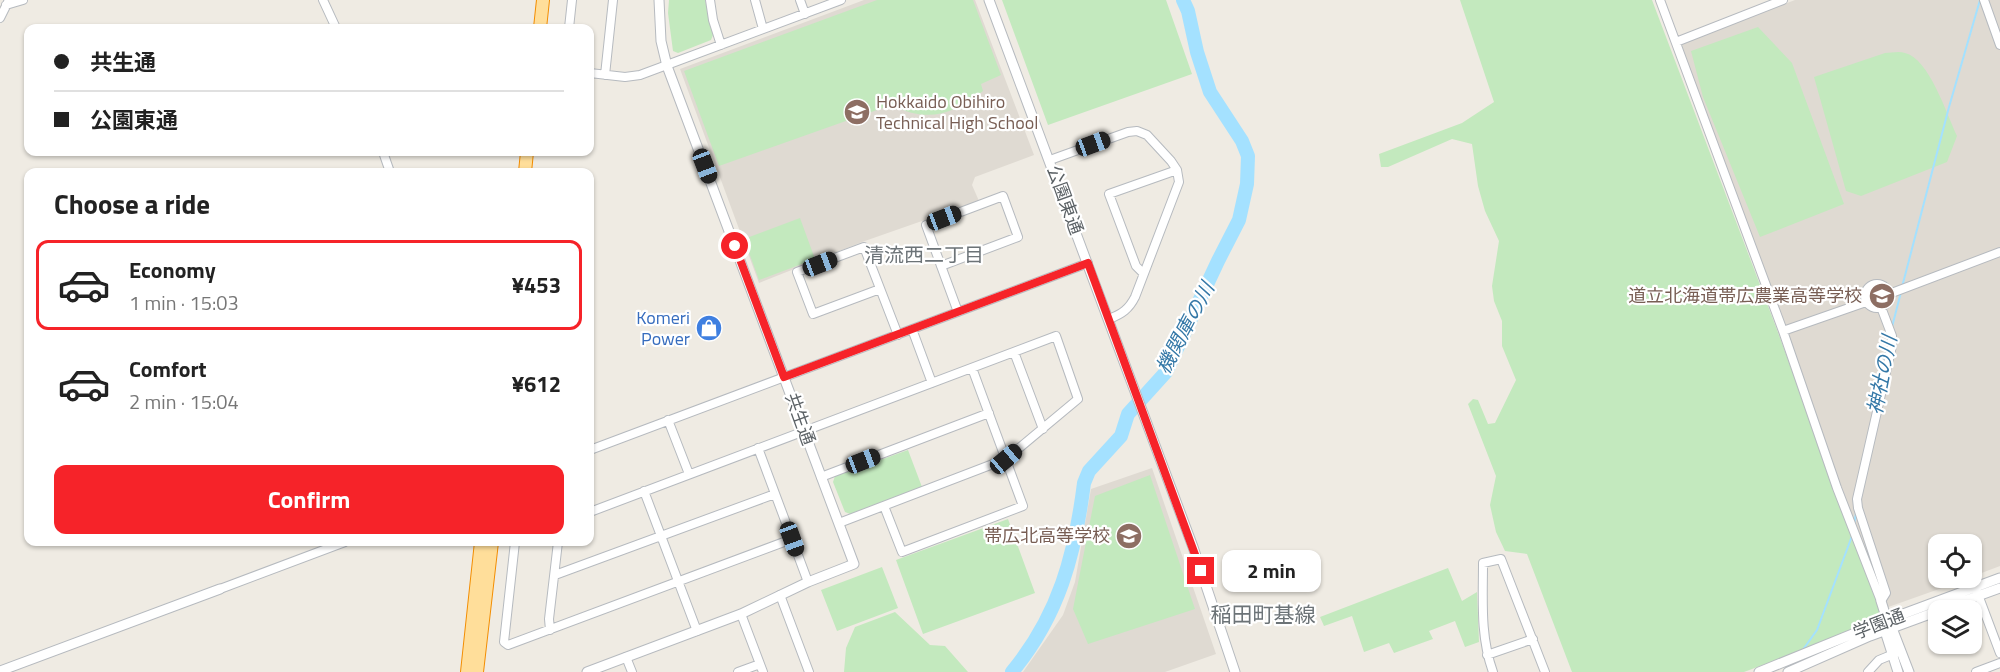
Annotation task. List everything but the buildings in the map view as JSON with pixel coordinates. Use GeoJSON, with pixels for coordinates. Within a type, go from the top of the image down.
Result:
{"type":"FeatureCollection","features":[{"type":"Feature","properties":{"kind":"highway"},"geometry":{"type":"LineString","coordinates":[[540,24],[543,0]]}},
{"type":"Feature","properties":{"kind":"highway"},"geometry":{"type":"LineString","coordinates":[[467,672],[481,546]]}},
{"type":"Feature","properties":{"kind":"highway"},"geometry":{"type":"LineString","coordinates":[[477,672],[492,546]]}},
{"type":"Feature","properties":{"kind":"street"},"geometry":{"type":"LineString","coordinates":[[0,18],[8,3],[22,0]]}},
{"type":"Feature","properties":{"kind":"street"},"geometry":{"type":"LineString","coordinates":[[323,0],[334,24]]}},
{"type":"Feature","properties":{"kind":"street"},"geometry":{"type":"LineString","coordinates":[[569,24],[572,0]]}},
{"type":"Feature","properties":{"kind":"street"},"geometry":{"type":"LineString","coordinates":[[605,75],[613,0]]}},
{"type":"Feature","properties":{"kind":"street","name":"共生通"},"geometry":{"type":"LineString","coordinates":[[587,672],[741,614],[808,582],[854,564],[668,66],[661,41],[659,0]]}},
{"type":"Feature","properties":{"kind":"street"},"geometry":{"type":"LineString","coordinates":[[710,0],[713,21],[721,45]]}},
{"type":"Feature","properties":{"kind":"street"},"geometry":{"type":"LineString","coordinates":[[755,0],[763,29]]}},
{"type":"Feature","properties":{"kind":"street"},"geometry":{"type":"LineString","coordinates":[[800,0],[805,14]]}},
{"type":"Feature","properties":{"kind":"street"},"geometry":{"type":"LineString","coordinates":[[594,74],[625,77],[640,75],[842,0]]}},
{"type":"Feature","properties":{"kind":"street","name":"公園東通"},"geometry":{"type":"LineString","coordinates":[[989,0],[1143,409],[1193,547],[1234,672]]}},
{"type":"Feature","properties":{"kind":"street"},"geometry":{"type":"LineString","coordinates":[[1660,0],[1881,601],[1896,653],[1898,672]]}},
{"type":"Feature","properties":{"kind":"street"},"geometry":{"type":"LineString","coordinates":[[1676,42],[1783,0]]}},
{"type":"Feature","properties":{"kind":"street"},"geometry":{"type":"LineString","coordinates":[[1984,0],[2000,45]]}},
{"type":"Feature","properties":{"kind":"street"},"geometry":{"type":"LineString","coordinates":[[1050,160],[1128,132],[1137,132],[1148,135],[1177,170],[1179,182],[1130,307],[1110,319]]}},
{"type":"Feature","properties":{"kind":"street"},"geometry":{"type":"LineString","coordinates":[[1143,273],[1136,266],[1109,194],[1177,170]]}},
{"type":"Feature","properties":{"kind":"street"},"geometry":{"type":"LineString","coordinates":[[941,266],[1018,237],[1003,196],[926,225],[941,266],[958,312]]}},
{"type":"Feature","properties":{"kind":"street"},"geometry":{"type":"LineString","coordinates":[[880,289],[813,314],[797,272],[864,247],[880,289],[897,335]]}},
{"type":"Feature","properties":{"kind":"street"},"geometry":{"type":"LineString","coordinates":[[1888,294],[2000,252]]}},
{"type":"Feature","properties":{"kind":"street"},"geometry":{"type":"LineString","coordinates":[[594,448],[1088,263]]}},
{"type":"Feature","properties":{"kind":"street"},"geometry":{"type":"LineString","coordinates":[[1873,285],[1884,287],[1888,300],[1881,307],[1871,307],[1866,302],[1865,294],[1873,285]]}},
{"type":"Feature","properties":{"kind":"street"},"geometry":{"type":"LineString","coordinates":[[1783,331],[1866,302]]}},
{"type":"Feature","properties":{"kind":"street"},"geometry":{"type":"LineString","coordinates":[[1881,307],[1892,336],[1892,346],[1857,499],[1886,593],[1881,601]]}},
{"type":"Feature","properties":{"kind":"street"},"geometry":{"type":"LineString","coordinates":[[912,329],[932,383]]}},
{"type":"Feature","properties":{"kind":"street"},"geometry":{"type":"LineString","coordinates":[[594,510],[1056,336],[1078,399],[1006,459],[839,523]]}},
{"type":"Feature","properties":{"kind":"street"},"geometry":{"type":"LineString","coordinates":[[1014,352],[1043,429]]}},
{"type":"Feature","properties":{"kind":"street"},"geometry":{"type":"LineString","coordinates":[[884,506],[902,552],[1023,506],[972,369]]}},
{"type":"Feature","properties":{"kind":"street"},"geometry":{"type":"LineString","coordinates":[[821,477],[989,413]]}},
{"type":"Feature","properties":{"kind":"street"},"geometry":{"type":"LineString","coordinates":[[669,420],[689,474]]}},
{"type":"Feature","properties":{"kind":"street"},"geometry":{"type":"LineString","coordinates":[[758,448],[808,582]]}},
{"type":"Feature","properties":{"kind":"street"},"geometry":{"type":"LineString","coordinates":[[644,491],[697,631]]}},
{"type":"Feature","properties":{"kind":"street"},"geometry":{"type":"LineString","coordinates":[[555,575],[775,494]]}},
{"type":"Feature","properties":{"kind":"street"},"geometry":{"type":"LineString","coordinates":[[516,546],[504,642],[508,645],[792,539]]}},
{"type":"Feature","properties":{"kind":"street"},"geometry":{"type":"LineString","coordinates":[[0,671],[334,546]]}},
{"type":"Feature","properties":{"kind":"street"},"geometry":{"type":"LineString","coordinates":[[549,630],[558,546]]}},
{"type":"Feature","properties":{"kind":"street"},"geometry":{"type":"LineString","coordinates":[[1493,672],[1487,655],[1483,631],[1483,563],[1501,560],[1545,672]]}},
{"type":"Feature","properties":{"kind":"street","name":"学園通"},"geometry":{"type":"LineString","coordinates":[[1961,600],[2000,578]]}},
{"type":"Feature","properties":{"kind":"street","name":"学園通"},"geometry":{"type":"LineString","coordinates":[[1759,672],[1977,592],[2000,588]]}},
{"type":"Feature","properties":{"kind":"street"},"geometry":{"type":"LineString","coordinates":[[1977,592],[2000,653]]}},
{"type":"Feature","properties":{"kind":"street"},"geometry":{"type":"LineString","coordinates":[[780,595],[809,672]]}},
{"type":"Feature","properties":{"kind":"street"},"geometry":{"type":"LineString","coordinates":[[738,672],[762,668],[741,614]]}},
{"type":"Feature","properties":{"kind":"street","name":"学園通"},"geometry":{"type":"LineString","coordinates":[[1788,672],[1888,626],[1928,614]]}},
{"type":"Feature","properties":{"kind":"street"},"geometry":{"type":"LineString","coordinates":[[1487,655],[1533,639]]}},
{"type":"Feature","properties":{"kind":"street"},"geometry":{"type":"LineString","coordinates":[[1868,672],[1878,660],[1896,653]]}},
{"type":"Feature","properties":{"kind":"street"},"geometry":{"type":"LineString","coordinates":[[1896,653],[1909,672]]}},
{"type":"Feature","properties":{"kind":"street"},"geometry":{"type":"LineString","coordinates":[[626,657],[632,672]]}},
{"type":"Feature","properties":{"kind":"street"},"geometry":{"type":"LineString","coordinates":[[1976,672],[2000,663]]}},
{"type":"Feature","properties":{"kind":"shaded area","name":"Hokkaido Obihiro Technical High School"},"geometry":{"type":"Polygon","coordinates":[[[864,0],[975,0],[1034,155],[975,177],[972,185],[979,201],[862,242],[759,283],[680,69],[864,0]]]}},
{"type":"Feature","properties":{"kind":"shaded area","name":"道立北海道帯広農業高等学校"},"geometry":{"type":"Polygon","coordinates":[[[1795,0],[2000,0],[2000,566],[1982,573],[1982,534],[1928,534],[1928,588],[1942,588],[1880,610],[1674,47],[1795,0]]]}},
{"type":"Feature","properties":{"kind":"shaded area","name":"帯広北高等学校"},"geometry":{"type":"Polygon","coordinates":[[[1152,468],[1216,654],[1165,672],[1023,672],[1063,615],[1075,582],[1091,489],[1152,468]]]}},
{"type":"Feature","properties":{"kind":"green space"},"geometry":{"type":"Polygon","coordinates":[[[669,0],[705,0],[713,35],[711,40],[678,53],[673,51],[668,13],[669,0]]]}},
{"type":"Feature","properties":{"kind":"green space"},"geometry":{"type":"Polygon","coordinates":[[[877,0],[973,0],[1001,75],[981,84],[983,91],[950,111],[928,115],[917,114],[891,105],[719,166],[684,71],[877,0]]]}},
{"type":"Feature","properties":{"kind":"green space"},"geometry":{"type":"Polygon","coordinates":[[[1002,0],[1166,0],[1192,74],[1048,125],[1002,0]]]}},
{"type":"Feature","properties":{"kind":"green space"},"geometry":{"type":"Polygon","coordinates":[[[1460,0],[1652,0],[1880,610],[1877,622],[1744,672],[1572,672],[1527,554],[1505,551],[1496,532],[1490,505],[1496,476],[1468,404],[1473,399],[1478,400],[1488,424],[1495,423],[1516,380],[1502,346],[1502,321],[1494,301],[1492,286],[1499,241],[1485,211],[1478,186],[1472,144],[1452,139],[1388,167],[1381,167],[1379,154],[1462,123],[1494,102],[1460,0]]]}},
{"type":"Feature","properties":{"kind":"green space"},"geometry":{"type":"Polygon","coordinates":[[[1758,27],[1792,63],[1844,204],[1760,237],[1703,97],[1691,51],[1758,27]]]}},
{"type":"Feature","properties":{"kind":"green space"},"geometry":{"type":"Polygon","coordinates":[[[1885,53],[1905,53],[1914,57],[1922,65],[1936,89],[1957,136],[1947,162],[1861,196],[1846,191],[1814,77],[1885,53]]]}},
{"type":"Feature","properties":{"kind":"green space"},"geometry":{"type":"Polygon","coordinates":[[[800,218],[815,259],[759,280],[744,239],[800,218]]]}},
{"type":"Feature","properties":{"kind":"green space"},"geometry":{"type":"Polygon","coordinates":[[[908,450],[922,487],[850,514],[845,512],[833,482],[835,476],[908,450]]]}},
{"type":"Feature","properties":{"kind":"green space"},"geometry":{"type":"Polygon","coordinates":[[[1150,475],[1195,609],[1088,644],[1073,609],[1095,496],[1150,475]]]}},
{"type":"Feature","properties":{"kind":"green space"},"geometry":{"type":"Polygon","coordinates":[[[1008,519],[1035,593],[923,634],[896,560],[1008,519]]]}},
{"type":"Feature","properties":{"kind":"green space"},"geometry":{"type":"Polygon","coordinates":[[[882,567],[898,608],[837,631],[821,590],[882,567]]]}},
{"type":"Feature","properties":{"kind":"green space"},"geometry":{"type":"Polygon","coordinates":[[[1448,568],[1462,601],[1477,592],[1479,642],[1465,647],[1455,621],[1429,631],[1433,639],[1394,653],[1389,643],[1364,652],[1352,616],[1324,626],[1320,617],[1448,568]]]}},
{"type":"Feature","properties":{"kind":"green space"},"geometry":{"type":"Polygon","coordinates":[[[895,612],[930,645],[945,646],[968,672],[844,672],[846,648],[855,627],[895,612]]]}},
{"type":"Feature","properties":{"kind":"waterway","name":"機関庫の川"},"geometry":{"type":"LineString","coordinates":[[1012,672],[1042,629],[1062,583],[1076,535],[1084,483],[1089,471],[1121,436],[1128,414],[1166,372],[1239,220],[1247,184],[1248,156],[1242,141],[1210,92],[1183,0]]}},
{"type":"Feature","properties":{"kind":"waterway","name":"神社の川"},"geometry":{"type":"LineString","coordinates":[[1902,287],[1949,107],[1980,0]]}},
{"type":"Feature","properties":{"kind":"waterway","name":"神社の川"},"geometry":{"type":"LineString","coordinates":[[1892,327],[1901,292]]}},
{"type":"Feature","properties":{"kind":"waterway","name":"神社の川"},"geometry":{"type":"LineString","coordinates":[[1880,380],[1889,339]]}},
{"type":"Feature","properties":{"kind":"waterway","name":"神社の川"},"geometry":{"type":"LineString","coordinates":[[1854,525],[1856,513]]}},
{"type":"Feature","properties":{"kind":"waterway","name":"神社の川"},"geometry":{"type":"LineString","coordinates":[[1802,651],[1817,630],[1852,536]]}},
{"type":"Feature","properties":{"kind":"place","name":"Hokkaido Obihiro Technical High School"},"geometry":{"type":"Point","coordinates":[857,112]}},
{"type":"Feature","properties":{"kind":"place","name":"道立北海道帯広農業高等学校"},"geometry":{"type":"Point","coordinates":[1882,296]}},
{"type":"Feature","properties":{"kind":"place","name":"Komeri Power"},"geometry":{"type":"Point","coordinates":[709,328]}},
{"type":"Feature","properties":{"kind":"place","name":"帯広北高等学校"},"geometry":{"type":"Point","coordinates":[1129,536]}},
{"type":"Feature","properties":{"kind":"district","name":"清流西二丁目"},"geometry":{"type":"Point","coordinates":[924,255]}},
{"type":"Feature","properties":{"kind":"district","name":"稲田町基線"},"geometry":{"type":"Point","coordinates":[1263,615]}},
{"type":"Feature","properties":{"kind":"route"},"geometry":{"type":"LineString","coordinates":[[735,246],[784,377],[1088,263],[1201,571]]}}]}
